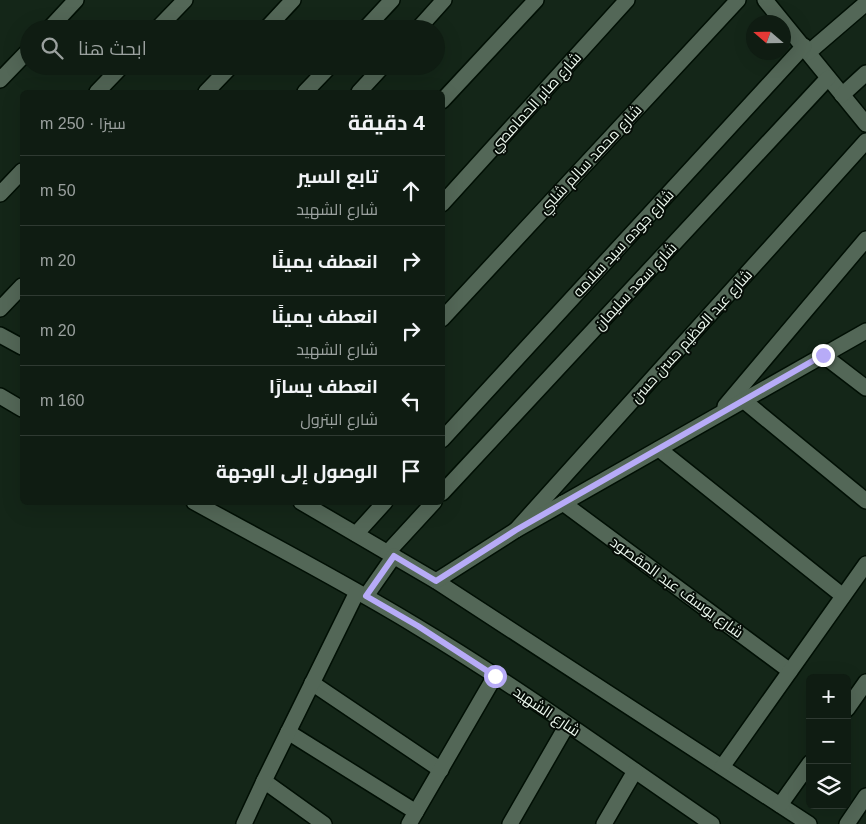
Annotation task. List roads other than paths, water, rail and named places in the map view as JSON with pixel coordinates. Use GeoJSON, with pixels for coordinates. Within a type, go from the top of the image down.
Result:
{"type":"FeatureCollection","features":[{"type":"Feature","properties":{"kind":"street"},"geometry":{"type":"LineString","coordinates":[[57,20],[76,0]]}},
{"type":"Feature","properties":{"kind":"street"},"geometry":{"type":"LineString","coordinates":[[166,20],[185,0]]}},
{"type":"Feature","properties":{"kind":"street"},"geometry":{"type":"LineString","coordinates":[[274,20],[293,0]]}},
{"type":"Feature","properties":{"kind":"street"},"geometry":{"type":"LineString","coordinates":[[373,20],[392,0]]}},
{"type":"Feature","properties":{"kind":"street"},"geometry":{"type":"LineString","coordinates":[[426,20],[444,0]]}},
{"type":"Feature","properties":{"kind":"street"},"geometry":{"type":"LineString","coordinates":[[445,98],[536,0]]}},
{"type":"Feature","properties":{"kind":"street","name":"شارع صابر الحمامصي"},"geometry":{"type":"LineString","coordinates":[[445,201],[628,0]]}},
{"type":"Feature","properties":{"kind":"street","name":"شارع محمد سالم شلبي"},"geometry":{"type":"LineString","coordinates":[[445,316],[738,0]]}},
{"type":"Feature","properties":{"kind":"street"},"geometry":{"type":"LineString","coordinates":[[765,0],[866,124]]}},
{"type":"Feature","properties":{"kind":"street","name":"شارع جوده سيد سلامه"},"geometry":{"type":"LineString","coordinates":[[445,437],[806,49],[866,3]]}},
{"type":"Feature","properties":{"kind":"street"},"geometry":{"type":"LineString","coordinates":[[0,80],[20,59]]}},
{"type":"Feature","properties":{"kind":"street"},"geometry":{"type":"LineString","coordinates":[[842,95],[866,73]]}},
{"type":"Feature","properties":{"kind":"street"},"geometry":{"type":"LineString","coordinates":[[99,90],[113,75]]}},
{"type":"Feature","properties":{"kind":"street"},"geometry":{"type":"LineString","coordinates":[[208,90],[222,75]]}},
{"type":"Feature","properties":{"kind":"street"},"geometry":{"type":"LineString","coordinates":[[307,90],[321,75]]}},
{"type":"Feature","properties":{"kind":"street"},"geometry":{"type":"LineString","coordinates":[[361,90],[375,75]]}},
{"type":"Feature","properties":{"kind":"street","name":"شارع سعد سليمان"},"geometry":{"type":"LineString","coordinates":[[445,490],[828,78]]}},
{"type":"Feature","properties":{"kind":"street","name":"شارع عبد العظيم حسن حسن"},"geometry":{"type":"LineString","coordinates":[[516,530],[866,141]]}},
{"type":"Feature","properties":{"kind":"street"},"geometry":{"type":"LineString","coordinates":[[0,194],[20,173]]}},
{"type":"Feature","properties":{"kind":"street"},"geometry":{"type":"LineString","coordinates":[[718,415],[866,239]]}},
{"type":"Feature","properties":{"kind":"street"},"geometry":{"type":"LineString","coordinates":[[0,309],[20,288]]}},
{"type":"Feature","properties":{"kind":"street"},"geometry":{"type":"LineString","coordinates":[[436,581],[516,530],[866,331]]}},
{"type":"Feature","properties":{"kind":"street"},"geometry":{"type":"LineString","coordinates":[[0,335],[20,346]]}},
{"type":"Feature","properties":{"kind":"street"},"geometry":{"type":"LineString","coordinates":[[823,355],[866,388]]}},
{"type":"Feature","properties":{"kind":"street"},"geometry":{"type":"LineString","coordinates":[[0,396],[20,407]]}},
{"type":"Feature","properties":{"kind":"street"},"geometry":{"type":"LineString","coordinates":[[743,400],[866,501]]}},
{"type":"Feature","properties":{"kind":"street"},"geometry":{"type":"LineString","coordinates":[[659,448],[843,596]]}},
{"type":"Feature","properties":{"kind":"street","name":"شارع يوسف عبد المقصود"},"geometry":{"type":"LineString","coordinates":[[564,503],[790,670]]}},
{"type":"Feature","properties":{"kind":"street","name":"شارع الشهيد"},"geometry":{"type":"LineString","coordinates":[[199,505],[418,626],[635,771],[705,822]]}},
{"type":"Feature","properties":{"kind":"street"},"geometry":{"type":"LineString","coordinates":[[306,505],[436,581],[809,824]]}},
{"type":"Feature","properties":{"kind":"street"},"geometry":{"type":"LineString","coordinates":[[356,534],[382,505]]}},
{"type":"Feature","properties":{"kind":"street"},"geometry":{"type":"LineString","coordinates":[[244,824],[312,683],[361,594],[432,505]]}},
{"type":"Feature","properties":{"kind":"street"},"geometry":{"type":"LineString","coordinates":[[722,767],[866,564]]}},
{"type":"Feature","properties":{"kind":"street"},"geometry":{"type":"LineString","coordinates":[[288,732],[413,818],[495,676]]}},
{"type":"Feature","properties":{"kind":"street"},"geometry":{"type":"LineString","coordinates":[[851,703],[866,682]]}},
{"type":"Feature","properties":{"kind":"street"},"geometry":{"type":"LineString","coordinates":[[312,683],[441,770]]}},
{"type":"Feature","properties":{"kind":"street"},"geometry":{"type":"LineString","coordinates":[[510,824],[567,725]]}},
{"type":"Feature","properties":{"kind":"street"},"geometry":{"type":"LineString","coordinates":[[780,805],[809,764]]}},
{"type":"Feature","properties":{"kind":"street"},"geometry":{"type":"LineString","coordinates":[[604,824],[635,771]]}},
{"type":"Feature","properties":{"kind":"street"},"geometry":{"type":"LineString","coordinates":[[264,781],[324,824]]}},
{"type":"Feature","properties":{"kind":"street"},"geometry":{"type":"LineString","coordinates":[[847,824],[866,796]]}}]}
